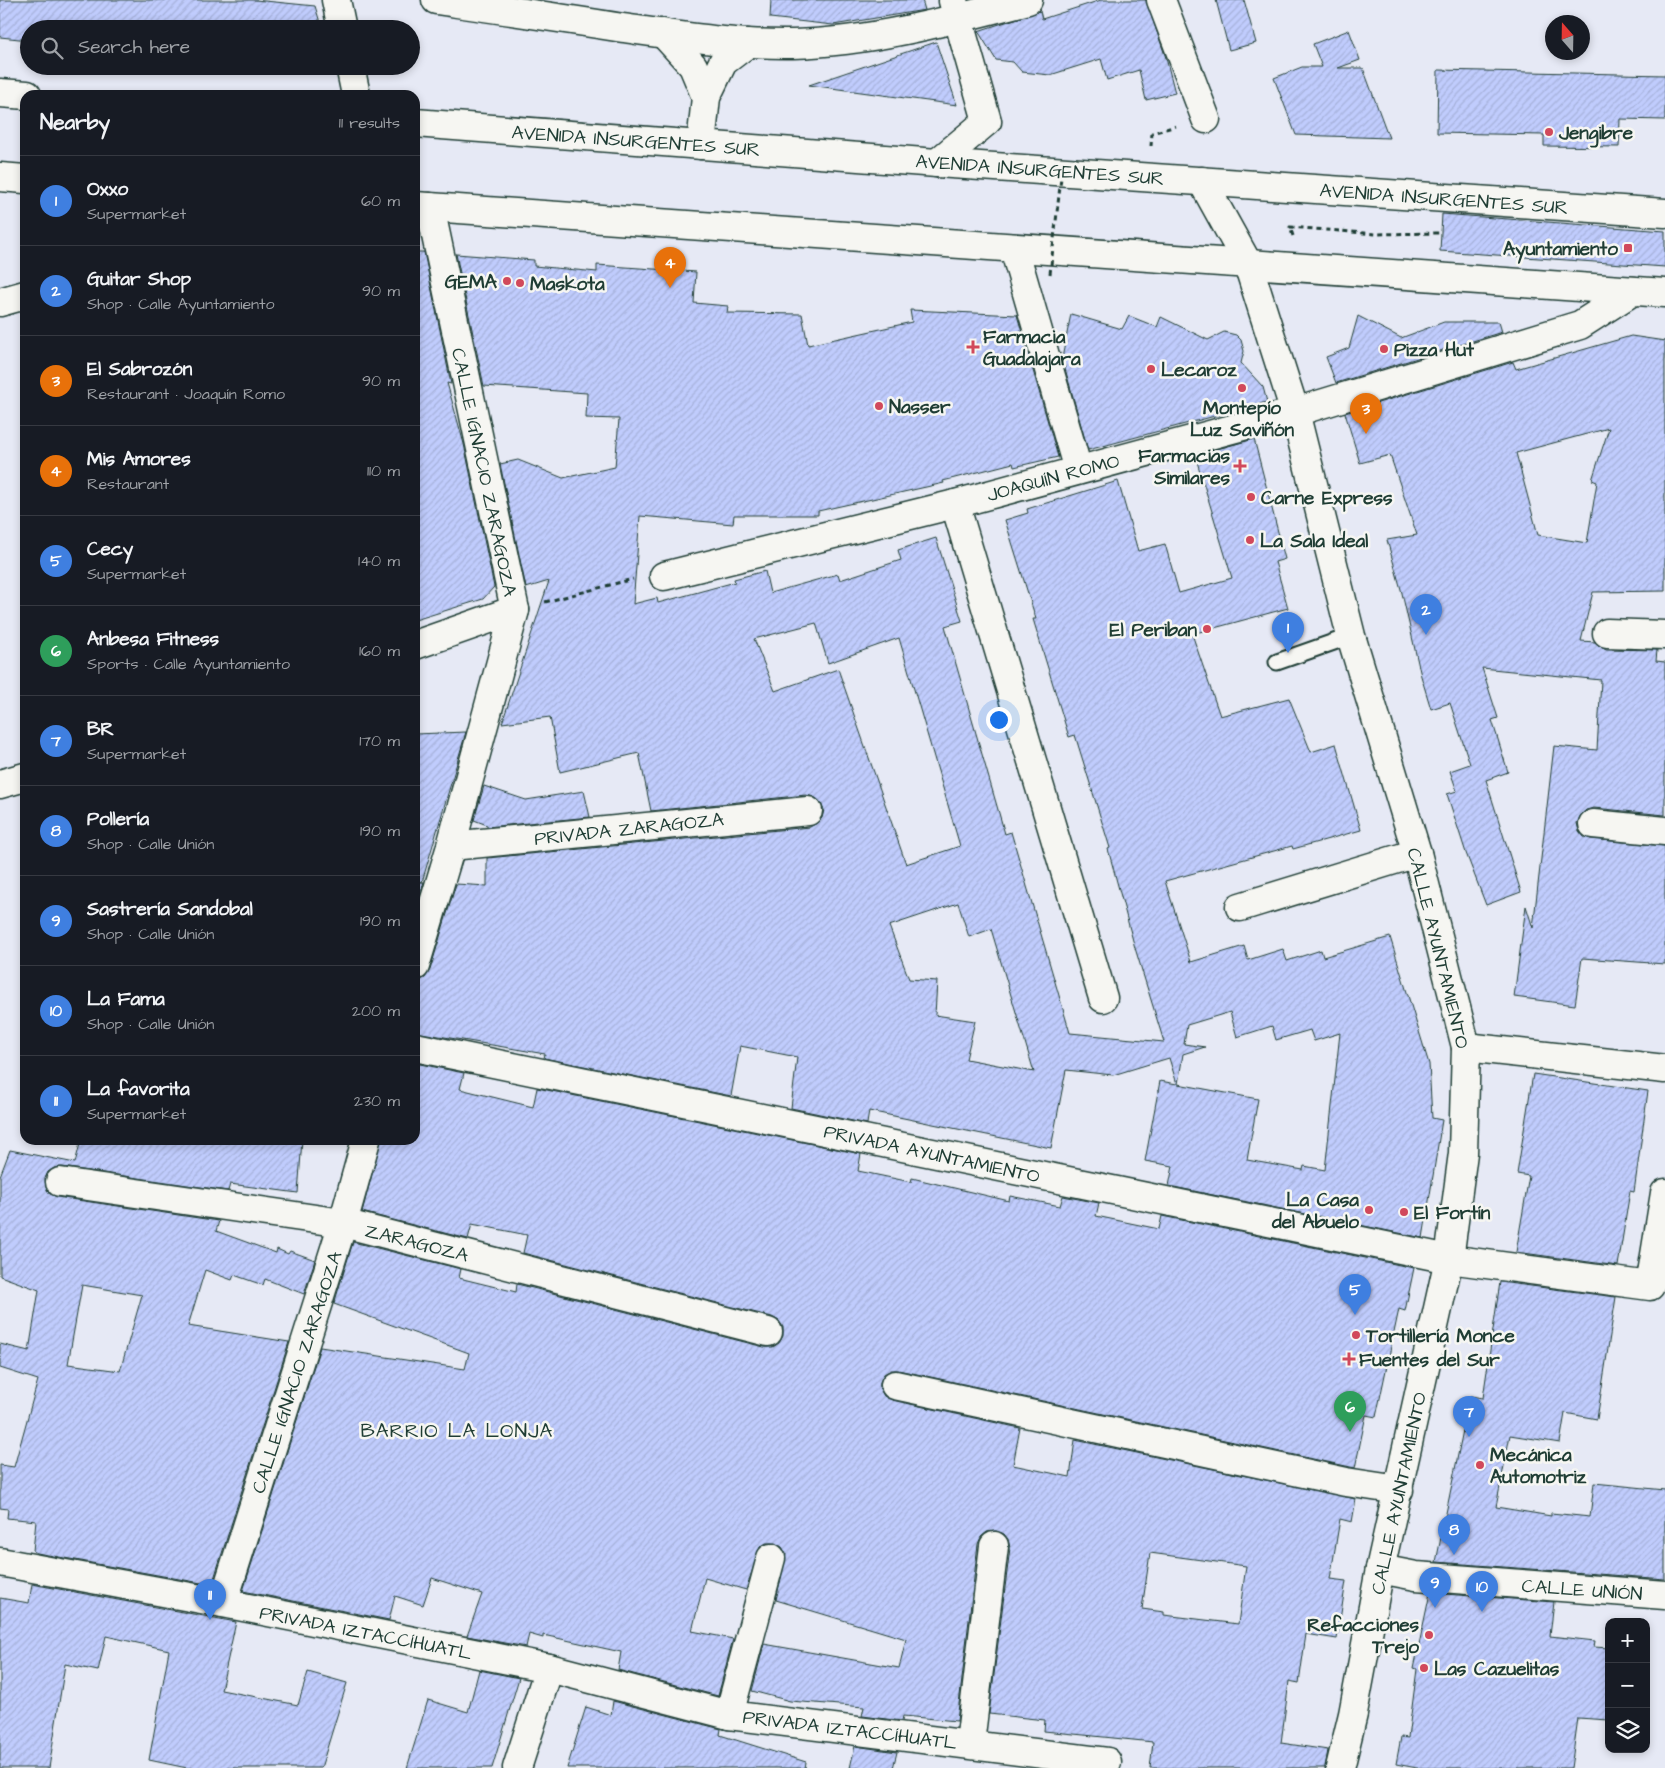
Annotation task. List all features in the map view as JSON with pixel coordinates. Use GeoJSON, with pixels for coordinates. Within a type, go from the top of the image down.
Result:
{"type":"FeatureCollection","features":[{"type":"Feature","properties":{"kind":"street"},"geometry":{"type":"LineString","coordinates":[[336,0],[340,20]]}},
{"type":"Feature","properties":{"kind":"street"},"geometry":{"type":"LineString","coordinates":[[436,0],[663,34],[748,43],[794,44],[848,39],[955,9],[1028,0]]}},
{"type":"Feature","properties":{"kind":"street"},"geometry":{"type":"LineString","coordinates":[[1160,0],[1206,119]]}},
{"type":"Feature","properties":{"kind":"street"},"geometry":{"type":"LineString","coordinates":[[937,163],[987,121],[955,9]]}},
{"type":"Feature","properties":{"kind":"street"},"geometry":{"type":"LineString","coordinates":[[663,34],[693,66],[706,97]]}},
{"type":"Feature","properties":{"kind":"street"},"geometry":{"type":"LineString","coordinates":[[701,145],[706,97],[723,62],[748,43]]}},
{"type":"Feature","properties":{"kind":"street"},"geometry":{"type":"LineString","coordinates":[[352,75],[355,90]]}},
{"type":"Feature","properties":{"kind":"street"},"geometry":{"type":"LineString","coordinates":[[0,93],[20,94]]}},
{"type":"Feature","properties":{"kind":"street","name":"AVENIDA INSURGENTES SUR"},"geometry":{"type":"LineString","coordinates":[[420,123],[937,163],[1665,213]]}},
{"type":"Feature","properties":{"kind":"street"},"geometry":{"type":"LineString","coordinates":[[0,177],[20,179]]}},
{"type":"Feature","properties":{"kind":"street","name":"CALLE AYUNTAMIENTO"},"geometry":{"type":"LineString","coordinates":[[1202,181],[1248,264],[1295,412],[1350,636],[1417,853],[1466,1047],[1463,1153],[1449,1259],[1380,1569],[1353,1714],[1340,1768]]}},
{"type":"Feature","properties":{"kind":"street"},"geometry":{"type":"LineString","coordinates":[[422,207],[1665,293]]}},
{"type":"Feature","properties":{"kind":"street","name":"CALLE IGNACIO ZARAGOZA"},"geometry":{"type":"LineString","coordinates":[[420,949],[451,846],[515,610],[422,207]]}},
{"type":"Feature","properties":{"kind":"street"},"geometry":{"type":"LineString","coordinates":[[1014,248],[1078,470]]}},
{"type":"Feature","properties":{"kind":"street","name":"JOAQUÍN ROMO"},"geometry":{"type":"LineString","coordinates":[[652,577],[955,504],[1295,412],[1580,325],[1633,291]]}},
{"type":"Feature","properties":{"kind":"street"},"geometry":{"type":"LineString","coordinates":[[0,302],[20,296]]}},
{"type":"Feature","properties":{"kind":"street"},"geometry":{"type":"LineString","coordinates":[[955,504],[1103,998]]}},
{"type":"Feature","properties":{"kind":"street"},"geometry":{"type":"LineString","coordinates":[[420,643],[515,610]]}},
{"type":"Feature","properties":{"kind":"street"},"geometry":{"type":"LineString","coordinates":[[1607,632],[1665,635]]}},
{"type":"Feature","properties":{"kind":"street"},"geometry":{"type":"LineString","coordinates":[[0,784],[20,778]]}},
{"type":"Feature","properties":{"kind":"street","name":"PRIVADA ZARAGOZA"},"geometry":{"type":"LineString","coordinates":[[451,846],[808,811]]}},
{"type":"Feature","properties":{"kind":"street"},"geometry":{"type":"LineString","coordinates":[[1593,824],[1665,831]]}},
{"type":"Feature","properties":{"kind":"street"},"geometry":{"type":"LineString","coordinates":[[1240,907],[1417,853]]}},
{"type":"Feature","properties":{"kind":"street"},"geometry":{"type":"LineString","coordinates":[[1466,1047],[1665,1069]]}},
{"type":"Feature","properties":{"kind":"street","name":"PRIVADA AYUNTAMIENTO"},"geometry":{"type":"LineString","coordinates":[[420,1049],[1449,1259],[1657,1287]]}},
{"type":"Feature","properties":{"kind":"street","name":"CALLE IGNACIO ZARAGOZA"},"geometry":{"type":"LineString","coordinates":[[223,1603],[343,1224],[365,1145]]}},
{"type":"Feature","properties":{"kind":"street","name":"ZARAGOZA"},"geometry":{"type":"LineString","coordinates":[[60,1182],[343,1224],[768,1332]]}},
{"type":"Feature","properties":{"kind":"street"},"geometry":{"type":"LineString","coordinates":[[1657,1287],[1665,1193]]}},
{"type":"Feature","properties":{"kind":"street"},"geometry":{"type":"LineString","coordinates":[[895,1385],[1346,1482],[1399,1490]]}},
{"type":"Feature","properties":{"kind":"street","name":"PRIVADA IZTACCÍHUATL"},"geometry":{"type":"LineString","coordinates":[[970,1743],[994,1546]]}},
{"type":"Feature","properties":{"kind":"street","name":"PRIVADA IZTACCÍHUATL"},"geometry":{"type":"LineString","coordinates":[[730,1714],[771,1558]]}},
{"type":"Feature","properties":{"kind":"street","name":"PRIVADA IZTACCÍHUATL"},"geometry":{"type":"LineString","coordinates":[[0,1562],[223,1603],[549,1668],[730,1714],[970,1743],[1107,1762]]}},
{"type":"Feature","properties":{"kind":"street","name":"CALLE UNIÓN"},"geometry":{"type":"LineString","coordinates":[[1380,1569],[1416,1576],[1665,1595]]}},
{"type":"Feature","properties":{"kind":"street"},"geometry":{"type":"LineString","coordinates":[[517,1768],[549,1668]]}},
{"type":"Feature","properties":{"kind":"lane"},"geometry":{"type":"LineString","coordinates":[[1277,662],[1350,636]]}},
{"type":"Feature","properties":{"kind":"path"},"geometry":{"type":"LineString","coordinates":[[1149,177],[1152,132],[1206,119]]}},
{"type":"Feature","properties":{"kind":"path"},"geometry":{"type":"LineString","coordinates":[[1050,274],[1063,160]]}},
{"type":"Feature","properties":{"kind":"path"},"geometry":{"type":"LineString","coordinates":[[1307,269],[1290,227],[1376,234],[1441,233]]}},
{"type":"Feature","properties":{"kind":"path"},"geometry":{"type":"LineString","coordinates":[[515,610],[652,577]]}},
{"type":"Feature","properties":{"kind":"building"},"geometry":{"type":"Polygon","coordinates":[[[0,0],[255,0],[315,6],[319,20],[20,20],[20,39],[0,37],[0,0]]]}},
{"type":"Feature","properties":{"kind":"building"},"geometry":{"type":"Polygon","coordinates":[[[771,0],[922,0],[925,10],[833,25],[770,18],[771,0]]]}},
{"type":"Feature","properties":{"kind":"building"},"geometry":{"type":"Polygon","coordinates":[[[1101,0],[1146,0],[1166,58],[1175,93],[1146,100],[1139,70],[1107,80],[1101,59],[1050,75],[1022,72],[1013,62],[996,60],[978,31],[1040,11],[1042,19],[1101,0]]]}},
{"type":"Feature","properties":{"kind":"building"},"geometry":{"type":"Polygon","coordinates":[[[1216,0],[1244,0],[1256,43],[1229,50],[1216,0]]]}},
{"type":"Feature","properties":{"kind":"building"},"geometry":{"type":"Polygon","coordinates":[[[1349,30],[1360,60],[1338,68],[1363,68],[1389,138],[1296,135],[1274,78],[1302,67],[1322,67],[1313,44],[1349,30]]]}},
{"type":"Feature","properties":{"kind":"building"},"geometry":{"type":"Polygon","coordinates":[[[936,42],[957,105],[809,85],[936,42]]]}},
{"type":"Feature","properties":{"kind":"building"},"geometry":{"type":"Polygon","coordinates":[[[1438,70],[1665,75],[1665,120],[1620,119],[1619,147],[1544,146],[1544,135],[1437,133],[1438,70]]]}},
{"type":"Feature","properties":{"kind":"building"},"geometry":{"type":"Polygon","coordinates":[[[1442,214],[1665,231],[1665,267],[1440,251],[1442,214]]]}},
{"type":"Feature","properties":{"kind":"building"},"geometry":{"type":"Polygon","coordinates":[[[420,252],[424,252],[451,384],[447,383],[464,444],[494,587],[483,599],[420,618],[420,252]]]}},
{"type":"Feature","properties":{"kind":"building"},"geometry":{"type":"Polygon","coordinates":[[[456,254],[534,260],[534,266],[597,272],[597,265],[696,272],[694,303],[728,306],[727,313],[802,314],[808,345],[912,322],[910,310],[1017,315],[1058,457],[1014,467],[1013,463],[943,481],[944,483],[818,511],[818,515],[734,515],[733,524],[640,516],[633,604],[657,598],[658,603],[735,582],[734,579],[765,571],[770,593],[838,574],[840,580],[901,560],[898,550],[936,538],[962,621],[945,626],[1005,834],[1011,832],[1070,1033],[1164,1042],[1135,948],[1108,849],[1110,848],[1075,735],[1069,737],[1033,619],[1036,619],[1005,520],[1028,513],[1027,509],[1118,481],[1138,551],[1165,544],[1179,593],[1232,578],[1195,455],[1254,439],[1285,559],[1275,562],[1288,608],[1192,634],[1220,716],[1289,698],[1311,752],[1336,744],[1361,830],[1293,849],[1292,846],[1165,881],[1191,962],[1244,946],[1248,960],[1283,949],[1287,961],[1321,950],[1323,957],[1390,937],[1429,1064],[1432,1118],[1442,1120],[1423,1238],[1169,1186],[1173,1166],[1145,1161],[1160,1081],[1177,1084],[1169,1058],[1113,1075],[1066,1070],[1051,1148],[869,1111],[867,1124],[791,1108],[797,1057],[740,1046],[731,1096],[544,1058],[545,1054],[420,1033],[420,980],[425,978],[430,970],[456,884],[487,886],[487,858],[810,827],[822,818],[824,810],[820,802],[814,797],[806,795],[651,811],[639,753],[560,772],[550,717],[502,723],[549,581],[526,588],[500,464],[518,460],[563,478],[615,467],[619,419],[586,418],[587,393],[484,386],[456,254]],[[816,623],[754,639],[775,691],[838,669],[906,864],[960,846],[899,638],[828,663],[816,623]],[[958,903],[889,926],[909,979],[937,981],[935,1015],[975,1021],[966,1059],[1034,1072],[991,929],[969,937],[958,903]],[[1230,1012],[1187,1025],[1184,1044],[1205,1047],[1183,1054],[1178,1084],[1258,1099],[1247,1160],[1303,1170],[1304,1166],[1325,1170],[1340,1033],[1314,1041],[1310,1030],[1276,1040],[1272,1026],[1237,1037],[1230,1012]]]}},
{"type":"Feature","properties":{"kind":"building"},"geometry":{"type":"Polygon","coordinates":[[[1071,314],[1122,329],[1129,316],[1157,327],[1161,317],[1208,340],[1224,332],[1236,335],[1241,340],[1244,351],[1241,363],[1263,387],[1267,402],[1088,450],[1062,358],[1071,314]]]}},
{"type":"Feature","properties":{"kind":"building"},"geometry":{"type":"Polygon","coordinates":[[[1358,316],[1401,338],[1444,322],[1499,322],[1502,332],[1336,383],[1326,357],[1349,348],[1358,316]]]}},
{"type":"Feature","properties":{"kind":"building"},"geometry":{"type":"Polygon","coordinates":[[[1631,336],[1665,341],[1665,591],[1593,592],[1581,641],[1595,642],[1606,649],[1657,650],[1656,661],[1665,662],[1665,815],[1594,808],[1586,810],[1577,823],[1579,831],[1584,837],[1591,839],[1665,846],[1665,964],[1582,958],[1575,1005],[1514,997],[1526,906],[1533,928],[1554,746],[1597,750],[1601,680],[1482,668],[1498,718],[1492,720],[1508,772],[1486,780],[1521,892],[1486,905],[1466,853],[1447,794],[1457,791],[1450,771],[1470,764],[1450,703],[1431,709],[1387,540],[1417,535],[1390,455],[1360,463],[1345,413],[1513,362],[1516,369],[1631,336]],[[1609,428],[1516,453],[1538,535],[1587,543],[1597,482],[1592,480],[1609,428]]]}},
{"type":"Feature","properties":{"kind":"building"},"geometry":{"type":"Polygon","coordinates":[[[466,732],[422,882],[424,882],[420,895],[420,734],[466,732]]]}},
{"type":"Feature","properties":{"kind":"building"},"geometry":{"type":"Polygon","coordinates":[[[484,786],[526,800],[584,791],[590,817],[487,827],[487,825],[474,820],[484,786]]]}},
{"type":"Feature","properties":{"kind":"building"},"geometry":{"type":"Polygon","coordinates":[[[420,1064],[464,1073],[460,1089],[533,1107],[537,1088],[861,1154],[858,1171],[911,1182],[912,1178],[1009,1201],[1010,1196],[1060,1206],[1063,1196],[1099,1203],[1096,1216],[1159,1229],[1162,1216],[1414,1268],[1405,1311],[1399,1309],[1376,1417],[1366,1415],[1355,1468],[898,1370],[891,1370],[884,1374],[880,1382],[880,1389],[884,1396],[892,1400],[1020,1428],[1013,1465],[1070,1477],[1075,1440],[1356,1499],[1352,1522],[1340,1519],[1330,1579],[1346,1581],[1337,1639],[1306,1634],[1299,1683],[1289,1681],[1281,1743],[1328,1750],[1325,1768],[1150,1768],[1153,1742],[1044,1731],[1045,1720],[989,1714],[1010,1548],[1008,1539],[1004,1534],[996,1531],[987,1532],[981,1537],[978,1544],[957,1721],[903,1716],[902,1721],[862,1716],[864,1707],[790,1701],[752,1691],[764,1644],[899,1668],[906,1639],[776,1600],[786,1554],[782,1547],[775,1543],[766,1543],[760,1547],[746,1590],[705,1578],[692,1631],[733,1639],[718,1696],[618,1670],[621,1652],[543,1635],[543,1638],[529,1634],[526,1647],[467,1636],[482,1594],[432,1578],[423,1605],[395,1596],[389,1620],[243,1591],[320,1347],[465,1369],[469,1353],[334,1304],[353,1242],[461,1269],[459,1278],[516,1292],[517,1284],[764,1347],[773,1347],[779,1343],[783,1336],[783,1327],[779,1321],[772,1317],[523,1253],[527,1235],[472,1224],[468,1239],[362,1212],[380,1145],[420,1145],[420,1064]],[[1150,1553],[1142,1609],[1164,1612],[1164,1615],[1238,1624],[1246,1566],[1150,1553]]]}},
{"type":"Feature","properties":{"kind":"building"},"geometry":{"type":"Polygon","coordinates":[[[1533,1074],[1648,1091],[1634,1192],[1630,1191],[1618,1266],[1516,1252],[1529,1176],[1517,1174],[1533,1074]]]}},
{"type":"Feature","properties":{"kind":"building"},"geometry":{"type":"Polygon","coordinates":[[[80,1145],[302,1145],[298,1193],[230,1184],[228,1191],[62,1167],[54,1168],[48,1172],[45,1179],[46,1188],[50,1194],[57,1197],[219,1221],[216,1231],[276,1253],[277,1249],[288,1254],[290,1251],[315,1260],[304,1294],[265,1279],[263,1285],[234,1275],[232,1280],[205,1270],[188,1326],[289,1342],[212,1585],[37,1553],[33,1551],[36,1521],[7,1518],[8,1509],[0,1508],[0,1465],[14,1467],[38,1380],[0,1368],[0,1344],[29,1351],[39,1290],[0,1276],[0,1176],[10,1150],[75,1163],[80,1145]],[[82,1285],[68,1364],[120,1371],[142,1295],[82,1285]]]}},
{"type":"Feature","properties":{"kind":"building"},"geometry":{"type":"Polygon","coordinates":[[[1500,1282],[1616,1297],[1597,1419],[1565,1413],[1560,1443],[1510,1435],[1496,1507],[1551,1516],[1551,1513],[1590,1517],[1594,1483],[1665,1490],[1665,1579],[1436,1562],[1470,1396],[1483,1398],[1500,1282]]]}},
{"type":"Feature","properties":{"kind":"building"},"geometry":{"type":"Polygon","coordinates":[[[32,1584],[236,1622],[221,1690],[298,1705],[308,1672],[347,1683],[321,1768],[187,1768],[149,1760],[169,1650],[106,1636],[98,1671],[65,1664],[49,1768],[0,1768],[0,1598],[29,1603],[32,1584]]]}},
{"type":"Feature","properties":{"kind":"building"},"geometry":{"type":"Polygon","coordinates":[[[1430,1593],[1554,1602],[1550,1636],[1595,1641],[1594,1647],[1605,1648],[1605,1720],[1578,1718],[1571,1768],[1417,1768],[1396,1764],[1401,1737],[1408,1738],[1417,1669],[1414,1668],[1430,1593]]]}},
{"type":"Feature","properties":{"kind":"building"},"geometry":{"type":"Polygon","coordinates":[[[479,1670],[519,1678],[492,1768],[407,1768],[428,1700],[468,1712],[479,1670]]]}},
{"type":"Feature","properties":{"kind":"building"},"geometry":{"type":"Polygon","coordinates":[[[613,1701],[721,1729],[720,1735],[806,1762],[805,1768],[567,1768],[586,1707],[611,1715],[613,1701]]]}},
{"type":"Feature","properties":{"kind":"building"},"geometry":{"type":"Polygon","coordinates":[[[855,1746],[897,1752],[893,1768],[850,1768],[855,1746]]]}},
{"type":"Feature","properties":{"kind":"place","name":"Jengibre"},"geometry":{"type":"Point","coordinates":[1549,132]}},
{"type":"Feature","properties":{"kind":"place","name":"Ayuntamiento"},"geometry":{"type":"Point","coordinates":[1628,248]}},
{"type":"Feature","properties":{"kind":"place","name":"GEMA"},"geometry":{"type":"Point","coordinates":[507,281]}},
{"type":"Feature","properties":{"kind":"place","name":"Maskota"},"geometry":{"type":"Point","coordinates":[520,283]}},
{"type":"Feature","properties":{"kind":"place","name":"Mis Amores"},"geometry":{"type":"Point","coordinates":[670,288]}},
{"type":"Feature","properties":{"kind":"place","name":"Farmacia Guadalajara"},"geometry":{"type":"Point","coordinates":[973,347]}},
{"type":"Feature","properties":{"kind":"place","name":"Pizza Hut"},"geometry":{"type":"Point","coordinates":[1384,349]}},
{"type":"Feature","properties":{"kind":"place","name":"Lecaroz"},"geometry":{"type":"Point","coordinates":[1151,369]}},
{"type":"Feature","properties":{"kind":"place","name":"Montepío Luz Saviñón"},"geometry":{"type":"Point","coordinates":[1242,388]}},
{"type":"Feature","properties":{"kind":"place","name":"Nasser"},"geometry":{"type":"Point","coordinates":[879,406]}},
{"type":"Feature","properties":{"kind":"place","name":"El Sabrozón"},"geometry":{"type":"Point","coordinates":[1366,434]}},
{"type":"Feature","properties":{"kind":"place","name":"Farmacias Similares"},"geometry":{"type":"Point","coordinates":[1240,466]}},
{"type":"Feature","properties":{"kind":"place","name":"Carne Express"},"geometry":{"type":"Point","coordinates":[1251,497]}},
{"type":"Feature","properties":{"kind":"place","name":"La Sala Ideal"},"geometry":{"type":"Point","coordinates":[1250,540]}},
{"type":"Feature","properties":{"kind":"place","name":"El Periban"},"geometry":{"type":"Point","coordinates":[1207,629]}},
{"type":"Feature","properties":{"kind":"place","name":"Guitar Shop"},"geometry":{"type":"Point","coordinates":[1426,635]}},
{"type":"Feature","properties":{"kind":"place","name":"Oxxo"},"geometry":{"type":"Point","coordinates":[1288,653]}},
{"type":"Feature","properties":{"kind":"place","name":"La Casa del Abuelo"},"geometry":{"type":"Point","coordinates":[1369,1210]}},
{"type":"Feature","properties":{"kind":"place","name":"El Fortín"},"geometry":{"type":"Point","coordinates":[1404,1212]}},
{"type":"Feature","properties":{"kind":"place","name":"Cecy"},"geometry":{"type":"Point","coordinates":[1355,1315]}},
{"type":"Feature","properties":{"kind":"place","name":"Tortillería Monce"},"geometry":{"type":"Point","coordinates":[1356,1335]}},
{"type":"Feature","properties":{"kind":"place","name":"Fuentes del Sur"},"geometry":{"type":"Point","coordinates":[1349,1359]}},
{"type":"Feature","properties":{"kind":"place","name":"Anbesa Fitness"},"geometry":{"type":"Point","coordinates":[1350,1432]}},
{"type":"Feature","properties":{"kind":"place","name":"BR"},"geometry":{"type":"Point","coordinates":[1469,1437]}},
{"type":"Feature","properties":{"kind":"place","name":"Mecánica Automotriz"},"geometry":{"type":"Point","coordinates":[1480,1465]}},
{"type":"Feature","properties":{"kind":"place","name":"Pollería"},"geometry":{"type":"Point","coordinates":[1454,1555]}},
{"type":"Feature","properties":{"kind":"place","name":"Sastrería Sandobal"},"geometry":{"type":"Point","coordinates":[1435,1608]}},
{"type":"Feature","properties":{"kind":"place","name":"La Fama"},"geometry":{"type":"Point","coordinates":[1482,1612]}},
{"type":"Feature","properties":{"kind":"place","name":"La favorita"},"geometry":{"type":"Point","coordinates":[210,1620]}},
{"type":"Feature","properties":{"kind":"place","name":"Refacciones Trejo"},"geometry":{"type":"Point","coordinates":[1429,1635]}},
{"type":"Feature","properties":{"kind":"place","name":"Las Cazuelitas"},"geometry":{"type":"Point","coordinates":[1424,1668]}},
{"type":"Feature","properties":{"kind":"district","name":"BARRIO LA LONJA"},"geometry":{"type":"Point","coordinates":[457,1430]}}]}
